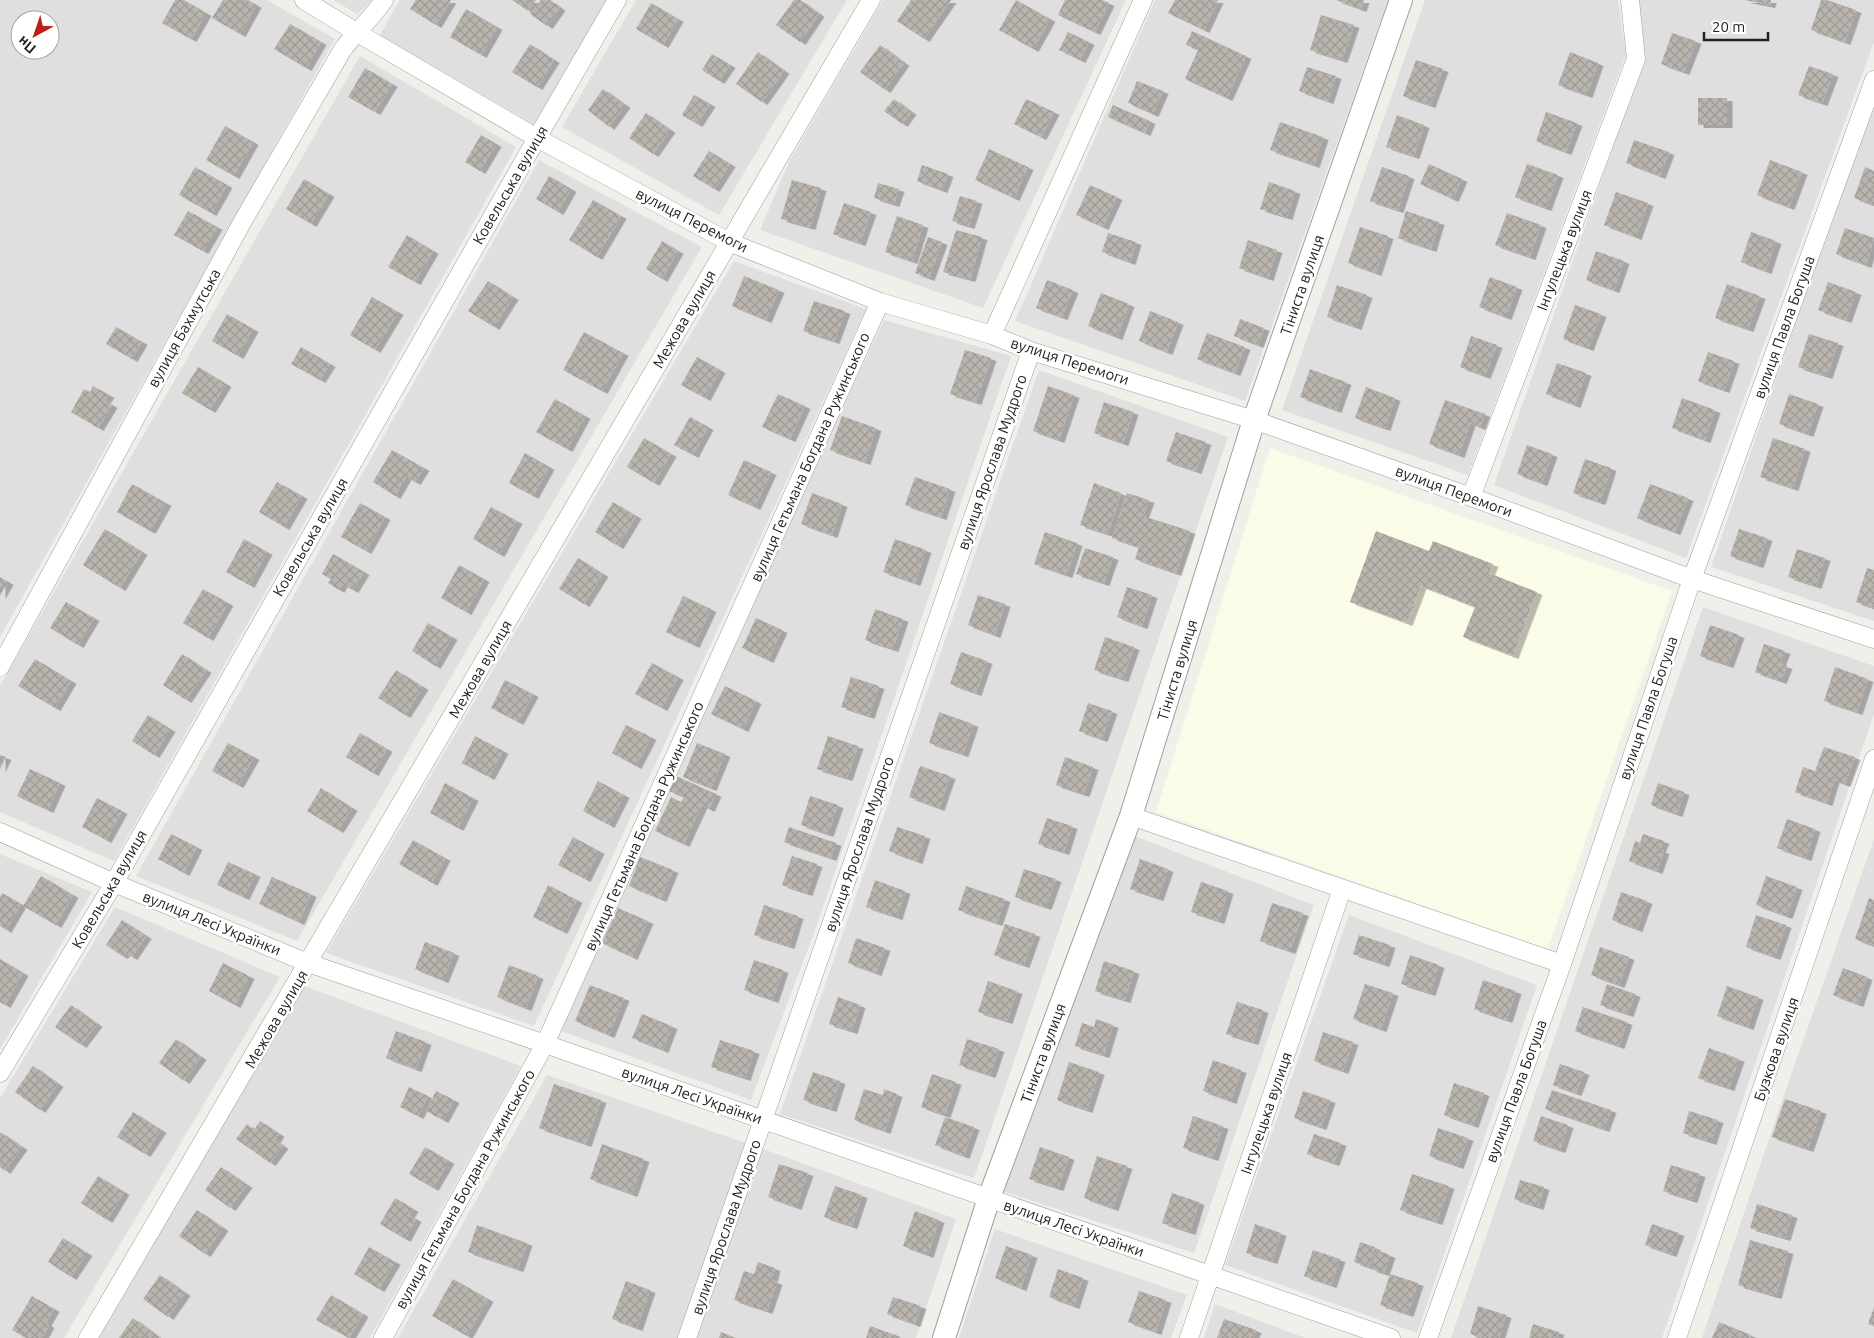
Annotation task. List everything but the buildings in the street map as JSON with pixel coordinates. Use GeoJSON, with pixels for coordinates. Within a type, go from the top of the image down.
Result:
{"type":"FeatureCollection","features":[{"type":"Feature","properties":{"kind":"street","name":"вулиця Перемоги"},"geometry":{"type":"LineString","coordinates":[[304,0],[537,138],[729,242],[880,302],[992,334],[1031,350],[1254,420],[1471,497],[1692,579],[1874,639]]}},
{"type":"Feature","properties":{"kind":"street","name":"вулиця Бахмутська"},"geometry":{"type":"LineString","coordinates":[[0,666],[244,219],[343,48],[384,0]]}},
{"type":"Feature","properties":{"kind":"street","name":"Ковельська вулиця"},"geometry":{"type":"LineString","coordinates":[[0,1073],[114,883],[617,0]]}},
{"type":"Feature","properties":{"kind":"street","name":"Межова вулиця"},"geometry":{"type":"LineString","coordinates":[[88,1338],[871,0]]}},
{"type":"Feature","properties":{"kind":"street"},"geometry":{"type":"LineString","coordinates":[[992,334],[1143,0]]}},
{"type":"Feature","properties":{"kind":"street","name":"Тіниста вулиця"},"geometry":{"type":"LineString","coordinates":[[944,1338],[989,1198],[1131,816],[1254,420],[1401,0]]}},
{"type":"Feature","properties":{"kind":"street","name":"Інгулецька вулиця"},"geometry":{"type":"LineString","coordinates":[[1471,497],[1636,59],[1630,0]]}},
{"type":"Feature","properties":{"kind":"street","name":"вулиця Павла Богуша"},"geometry":{"type":"LineString","coordinates":[[1428,1338],[1562,964],[1692,579],[1874,80]]}},
{"type":"Feature","properties":{"kind":"street","name":"вулиця Гетьмана Богдана Ружинського"},"geometry":{"type":"LineString","coordinates":[[383,1338],[545,1044],[880,302]]}},
{"type":"Feature","properties":{"kind":"street","name":"вулиця Ярослава Мудрого"},"geometry":{"type":"LineString","coordinates":[[687,1338],[1031,350]]}},
{"type":"Feature","properties":{"kind":"street","name":"Бузкова вулиця"},"geometry":{"type":"LineString","coordinates":[[1678,1338],[1874,759]]}},
{"type":"Feature","properties":{"kind":"street"},"geometry":{"type":"LineString","coordinates":[[1131,816],[1562,964]]}},
{"type":"Feature","properties":{"kind":"street","name":"вулиця Лесі Українки"},"geometry":{"type":"LineString","coordinates":[[0,832],[114,883],[308,963],[1392,1338]]}},
{"type":"Feature","properties":{"kind":"street","name":"Інгулецька вулиця"},"geometry":{"type":"LineString","coordinates":[[1189,1338],[1342,889]]}},
{"type":"Feature","properties":{"kind":"shaded area"},"geometry":{"type":"Polygon","coordinates":[[[0,0],[267,0],[335,39],[0,637],[0,0]]]}},
{"type":"Feature","properties":{"kind":"shaded area"},"geometry":{"type":"Polygon","coordinates":[[[333,0],[372,0],[357,14],[333,0]]]}},
{"type":"Feature","properties":{"kind":"shaded area"},"geometry":{"type":"Polygon","coordinates":[[[400,0],[607,0],[534,124],[379,36],[400,0]]]}},
{"type":"Feature","properties":{"kind":"shaded area"},"geometry":{"type":"Polygon","coordinates":[[[636,0],[847,0],[719,215],[562,127],[636,0]]]}},
{"type":"Feature","properties":{"kind":"shaded area"},"geometry":{"type":"Polygon","coordinates":[[[883,0],[1126,0],[983,308],[760,230],[790,160],[883,0]]]}},
{"type":"Feature","properties":{"kind":"shaded area"},"geometry":{"type":"Polygon","coordinates":[[[1155,0],[1388,0],[1245,401],[1015,321],[1155,0]]]}},
{"type":"Feature","properties":{"kind":"shaded area"},"geometry":{"type":"Polygon","coordinates":[[[1425,0],[1618,0],[1626,55],[1468,475],[1282,410],[1425,0]]]}},
{"type":"Feature","properties":{"kind":"shaded area"},"geometry":{"type":"Polygon","coordinates":[[[1637,0],[1874,0],[1874,42],[1686,558],[1494,485],[1642,64],[1637,0]]]}},
{"type":"Feature","properties":{"kind":"shaded area"},"geometry":{"type":"Polygon","coordinates":[[[360,56],[516,147],[114,861],[0,812],[0,686],[360,56]]]}},
{"type":"Feature","properties":{"kind":"shaded area"},"geometry":{"type":"Polygon","coordinates":[[[1874,96],[1874,621],[1711,567],[1874,96]]]}},
{"type":"Feature","properties":{"kind":"shaded area"},"geometry":{"type":"Polygon","coordinates":[[[539,160],[702,247],[297,941],[136,876],[539,160]]]}},
{"type":"Feature","properties":{"kind":"shaded area"},"geometry":{"type":"Polygon","coordinates":[[[734,261],[866,309],[534,1026],[326,953],[734,261]]]}},
{"type":"Feature","properties":{"kind":"shaded area"},"geometry":{"type":"Polygon","coordinates":[[[884,320],[1011,356],[814,933],[751,1100],[561,1031],[718,673],[884,320]]]}},
{"type":"Feature","properties":{"kind":"shaded area"},"geometry":{"type":"Polygon","coordinates":[[[1039,370],[1228,437],[974,1178],[780,1114],[1039,370]]]}},
{"type":"Feature","properties":{"kind":"shaded area"},"geometry":{"type":"Polygon","coordinates":[[[1270,448],[1672,591],[1548,949],[1156,812],[1270,448]]]}},
{"type":"Feature","properties":{"kind":"shaded area"},"geometry":{"type":"Polygon","coordinates":[[[1703,607],[1874,666],[1874,714],[1662,1338],[1451,1338],[1703,607]]]}},
{"type":"Feature","properties":{"kind":"shaded area"},"geometry":{"type":"Polygon","coordinates":[[[1134,836],[1314,905],[1194,1253],[1004,1192],[1134,836]]]}},
{"type":"Feature","properties":{"kind":"shaded area"},"geometry":{"type":"Polygon","coordinates":[[[1874,839],[1874,1338],[1702,1338],[1778,1112],[1874,839]]]}},
{"type":"Feature","properties":{"kind":"shaded area"},"geometry":{"type":"Polygon","coordinates":[[[0,854],[92,892],[0,1049],[0,854]]]}},
{"type":"Feature","properties":{"kind":"shaded area"},"geometry":{"type":"Polygon","coordinates":[[[115,907],[280,977],[64,1338],[0,1338],[0,1098],[115,907]]]}},
{"type":"Feature","properties":{"kind":"shaded area"},"geometry":{"type":"Polygon","coordinates":[[[1349,915],[1537,985],[1417,1333],[1225,1265],[1349,915]]]}},
{"type":"Feature","properties":{"kind":"shaded area"},"geometry":{"type":"Polygon","coordinates":[[[304,986],[521,1066],[370,1338],[97,1338],[304,986]]]}},
{"type":"Feature","properties":{"kind":"shaded area"},"geometry":{"type":"Polygon","coordinates":[[[547,1075],[766,1150],[956,1219],[916,1338],[398,1338],[547,1075]]]}},
{"type":"Feature","properties":{"kind":"shaded area"},"geometry":{"type":"Polygon","coordinates":[[[995,1229],[1187,1295],[1171,1338],[959,1338],[995,1229]]]}},
{"type":"Feature","properties":{"kind":"shaded area"},"geometry":{"type":"Polygon","coordinates":[[[1215,1304],[1305,1338],[1204,1338],[1215,1304]]]}}]}
